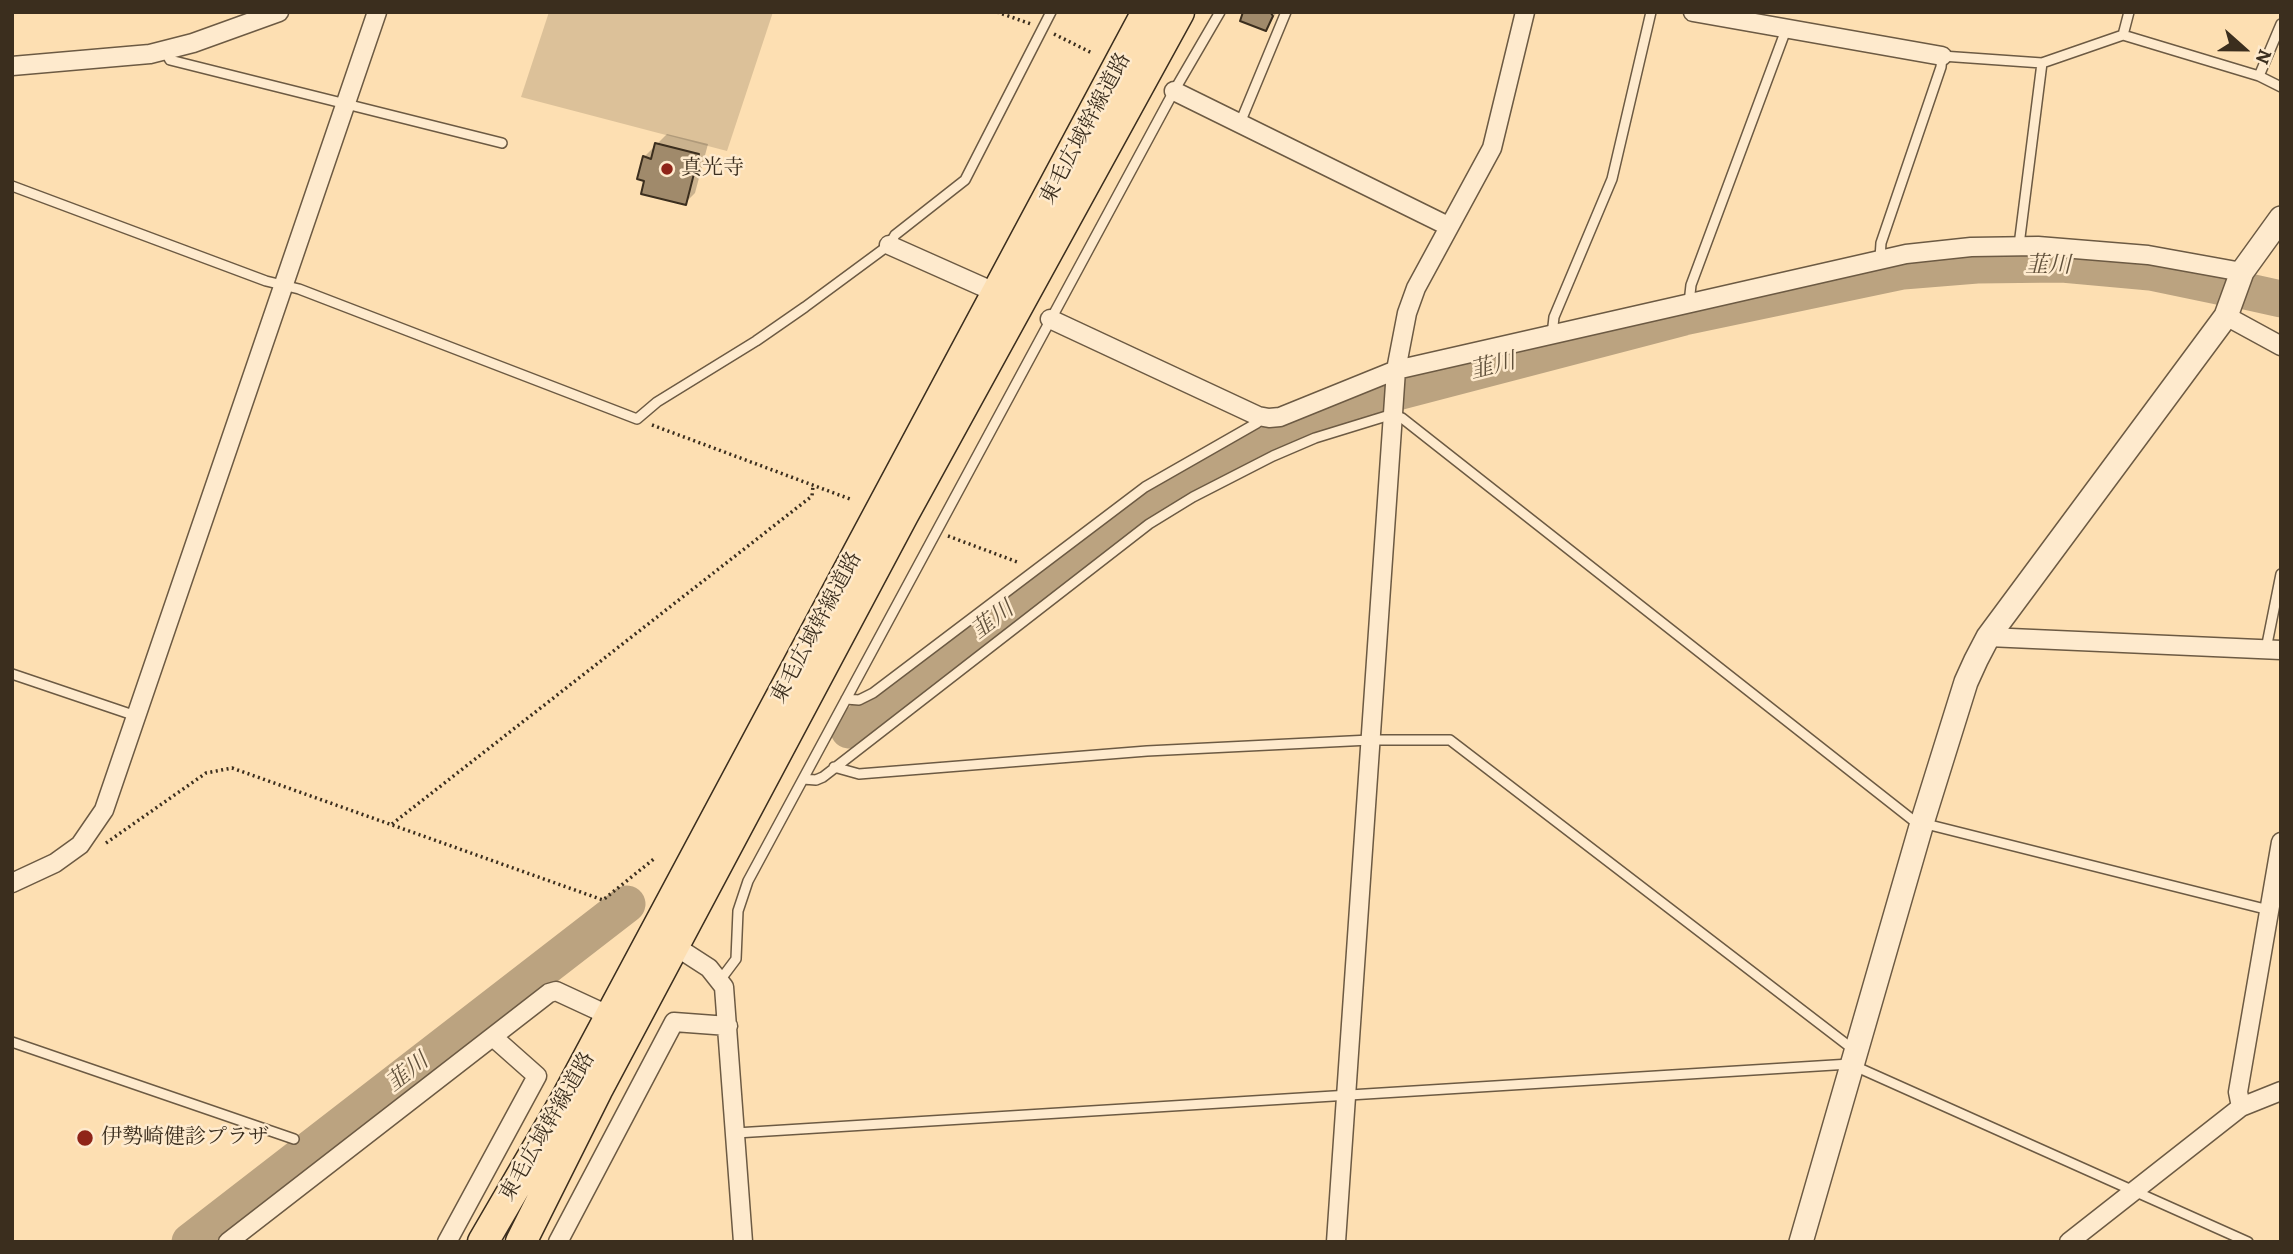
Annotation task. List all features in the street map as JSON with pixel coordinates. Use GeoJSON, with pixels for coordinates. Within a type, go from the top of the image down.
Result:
{"type":"FeatureCollection","features":[{"type":"Feature","properties":{"kind":"highway","name":"東毛広域幹線道路"},"geometry":{"type":"LineString","coordinates":[[483,1242],[610,1016],[881,506],[999,294],[1147,12]]}},
{"type":"Feature","properties":{"kind":"highway","name":"東毛広域幹線道路"},"geometry":{"type":"LineString","coordinates":[[521,1242],[597,1090],[903,515],[1180,12]]}},
{"type":"Feature","properties":{"kind":"street"},"geometry":{"type":"LineString","coordinates":[[12,66],[165,51],[279,12]]}},
{"type":"Feature","properties":{"kind":"street"},"geometry":{"type":"LineString","coordinates":[[12,883],[55,863],[80,845],[104,810],[377,12]]}},
{"type":"Feature","properties":{"kind":"street"},"geometry":{"type":"LineString","coordinates":[[1336,1242],[1396,374],[1406,313],[1448,226],[1492,148],[1525,12]]}},
{"type":"Feature","properties":{"kind":"street"},"geometry":{"type":"LineString","coordinates":[[1693,12],[1789,20],[1942,56]]}},
{"type":"Feature","properties":{"kind":"street"},"geometry":{"type":"LineString","coordinates":[[1174,91],[1448,226]]}},
{"type":"Feature","properties":{"kind":"street"},"geometry":{"type":"LineString","coordinates":[[1801,1242],[1852,1057],[1966,682],[1988,637],[2226,316],[2242,272],[2281,218]]}},
{"type":"Feature","properties":{"kind":"street"},"geometry":{"type":"LineString","coordinates":[[889,245],[999,294]]}},
{"type":"Feature","properties":{"kind":"street"},"geometry":{"type":"LineString","coordinates":[[1050,319],[1258,416],[1280,417],[1396,374],[1880,258],[1952,248],[2019,245],[2113,250],[2242,272]]}},
{"type":"Feature","properties":{"kind":"street"},"geometry":{"type":"LineString","coordinates":[[2226,316],[2281,346]]}},
{"type":"Feature","properties":{"kind":"street"},"geometry":{"type":"LineString","coordinates":[[1988,637],[2274,649]]}},
{"type":"Feature","properties":{"kind":"street"},"geometry":{"type":"LineString","coordinates":[[2241,1107],[2238,1092],[2281,842]]}},
{"type":"Feature","properties":{"kind":"street"},"geometry":{"type":"LineString","coordinates":[[675,946],[721,979],[726,996],[743,1242]]}},
{"type":"Feature","properties":{"kind":"street"},"geometry":{"type":"LineString","coordinates":[[228,1242],[556,991],[610,1016]]}},
{"type":"Feature","properties":{"kind":"street"},"geometry":{"type":"LineString","coordinates":[[558,1242],[674,1022],[728,1027]]}},
{"type":"Feature","properties":{"kind":"street"},"geometry":{"type":"LineString","coordinates":[[447,1242],[537,1076],[493,1037]]}},
{"type":"Feature","properties":{"kind":"street"},"geometry":{"type":"LineString","coordinates":[[2069,1242],[2241,1107],[2281,1091]]}},
{"type":"Feature","properties":{"kind":"lane"},"geometry":{"type":"LineString","coordinates":[[12,186],[637,419],[657,402],[766,335],[889,245],[895,235],[969,175],[1051,12]]}},
{"type":"Feature","properties":{"kind":"lane"},"geometry":{"type":"LineString","coordinates":[[721,979],[736,959],[738,911],[745,888],[1050,319],[1220,12]]}},
{"type":"Feature","properties":{"kind":"lane"},"geometry":{"type":"LineString","coordinates":[[1240,123],[1286,12]]}},
{"type":"Feature","properties":{"kind":"lane"},"geometry":{"type":"LineString","coordinates":[[1552,335],[1554,317],[1612,180],[1651,12]]}},
{"type":"Feature","properties":{"kind":"lane"},"geometry":{"type":"LineString","coordinates":[[2123,35],[2129,12]]}},
{"type":"Feature","properties":{"kind":"lane"},"geometry":{"type":"LineString","coordinates":[[1689,303],[1691,285],[1789,20]]}},
{"type":"Feature","properties":{"kind":"lane"},"geometry":{"type":"LineString","coordinates":[[2259,76],[2281,24]]}},
{"type":"Feature","properties":{"kind":"lane"},"geometry":{"type":"LineString","coordinates":[[1880,258],[1881,243],[1941,66],[1942,56],[2042,63],[2123,35],[2259,76],[2281,87]]}},
{"type":"Feature","properties":{"kind":"lane"},"geometry":{"type":"LineString","coordinates":[[165,51],[170,60],[502,143]]}},
{"type":"Feature","properties":{"kind":"lane"},"geometry":{"type":"LineString","coordinates":[[2019,245],[2042,63]]}},
{"type":"Feature","properties":{"kind":"lane"},"geometry":{"type":"LineString","coordinates":[[803,779],[816,780],[834,767],[1149,524],[1213,486],[1273,456],[1393,410],[1906,817],[2269,910]]}},
{"type":"Feature","properties":{"kind":"lane"},"geometry":{"type":"LineString","coordinates":[[846,699],[859,700],[873,693],[1145,487],[1257,423],[1258,416]]}},
{"type":"Feature","properties":{"kind":"lane"},"geometry":{"type":"LineString","coordinates":[[2274,649],[2281,574]]}},
{"type":"Feature","properties":{"kind":"lane"},"geometry":{"type":"LineString","coordinates":[[12,674],[138,717]]}},
{"type":"Feature","properties":{"kind":"lane"},"geometry":{"type":"LineString","coordinates":[[834,767],[859,774],[1147,751],[1370,740],[1438,739],[1460,745],[1852,1057],[2248,1242]]}},
{"type":"Feature","properties":{"kind":"lane"},"geometry":{"type":"LineString","coordinates":[[12,1042],[294,1139]]}},
{"type":"Feature","properties":{"kind":"lane"},"geometry":{"type":"LineString","coordinates":[[736,1133],[1346,1094],[1852,1057]]}},
{"type":"Feature","properties":{"kind":"path"},"geometry":{"type":"LineString","coordinates":[[637,419],[850,499]]}},
{"type":"Feature","properties":{"kind":"path"},"geometry":{"type":"LineString","coordinates":[[392,824],[811,496],[813,486]]}},
{"type":"Feature","properties":{"kind":"path"},"geometry":{"type":"LineString","coordinates":[[936,532],[1035,568]]}},
{"type":"Feature","properties":{"kind":"path"},"geometry":{"type":"LineString","coordinates":[[80,845],[105,843],[206,773],[232,768],[603,901],[655,858]]}},
{"type":"Feature","properties":{"kind":"shaded area"},"geometry":{"type":"Polygon","coordinates":[[[549,12],[773,12],[727,151],[521,97],[549,12]]]}},
{"type":"Feature","properties":{"kind":"building"},"geometry":{"type":"Polygon","coordinates":[[[1243,12],[1270,12],[1273,16],[1266,31],[1240,21],[1243,12]]]}},
{"type":"Feature","properties":{"kind":"building","name":"真光寺"},"geometry":{"type":"Polygon","coordinates":[[[655,143],[699,154],[686,205],[641,194],[644,181],[637,179],[643,156],[651,159],[655,143]]]}},
{"type":"Feature","properties":{"kind":"waterway","name":"韮川"},"geometry":{"type":"LineString","coordinates":[[849,730],[1157,498],[1277,434],[1370,399],[1684,317],[1903,271],[1977,265],[2062,264],[2150,272],[2227,288]]}},
{"type":"Feature","properties":{"kind":"waterway","name":"韮川"},"geometry":{"type":"LineString","coordinates":[[2245,291],[2281,299]]}},
{"type":"Feature","properties":{"kind":"waterway","name":"韮川"},"geometry":{"type":"LineString","coordinates":[[190,1242],[627,904]]}},
{"type":"Feature","properties":{"kind":"place","name":"真光寺"},"geometry":{"type":"Point","coordinates":[667,169]}},
{"type":"Feature","properties":{"kind":"place","name":"伊勢崎健診プラザ"},"geometry":{"type":"Point","coordinates":[85,1138]}}]}
